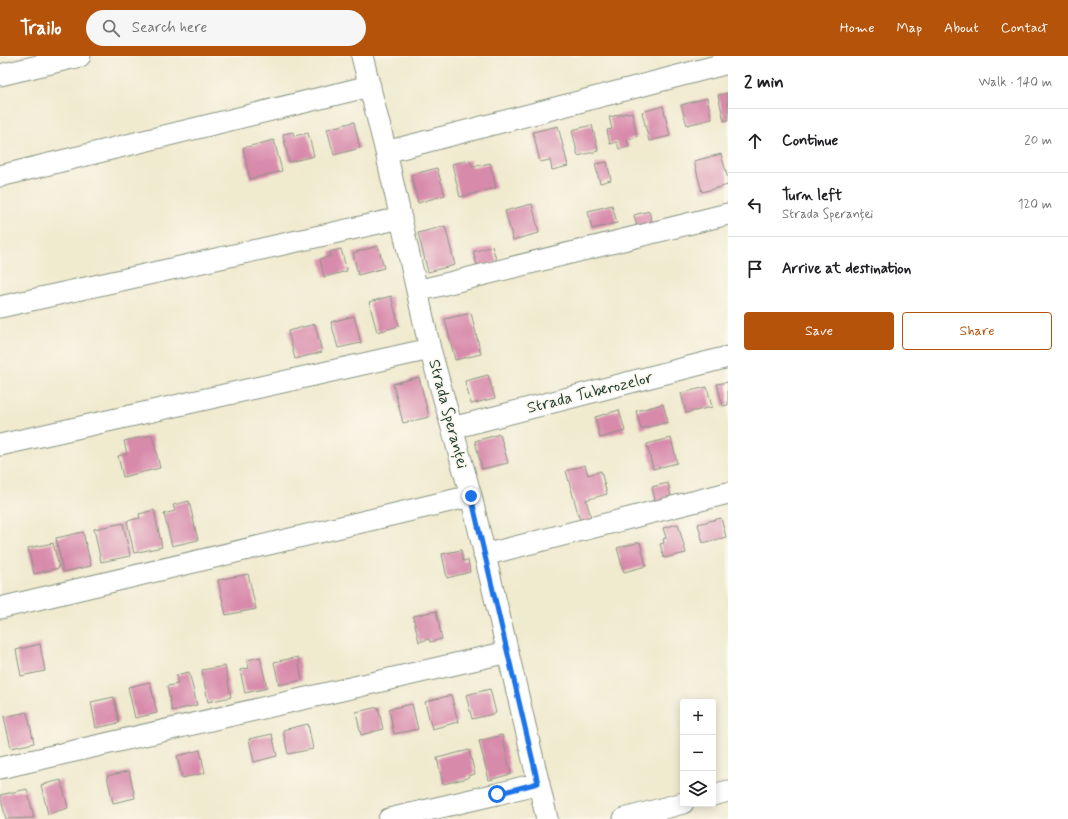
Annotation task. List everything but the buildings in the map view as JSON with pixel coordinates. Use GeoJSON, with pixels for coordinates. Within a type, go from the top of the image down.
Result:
{"type":"FeatureCollection","features":[{"type":"Feature","properties":{"kind":"street"},"geometry":{"type":"LineString","coordinates":[[0,74],[80,56]]}},
{"type":"Feature","properties":{"kind":"street","name":"Strada Speranței"},"geometry":{"type":"LineString","coordinates":[[362,56],[386,152],[430,349],[471,496],[547,819]]}},
{"type":"Feature","properties":{"kind":"street"},"geometry":{"type":"LineString","coordinates":[[386,152],[728,63]]}},
{"type":"Feature","properties":{"kind":"street"},"geometry":{"type":"LineString","coordinates":[[0,176],[370,86]]}},
{"type":"Feature","properties":{"kind":"street"},"geometry":{"type":"LineString","coordinates":[[417,291],[728,214]]}},
{"type":"Feature","properties":{"kind":"street"},"geometry":{"type":"LineString","coordinates":[[0,307],[401,218]]}},
{"type":"Feature","properties":{"kind":"street"},"geometry":{"type":"LineString","coordinates":[[0,445],[430,349]]}},
{"type":"Feature","properties":{"kind":"street","name":"Strada Tuberozelor"},"geometry":{"type":"LineString","coordinates":[[452,428],[728,357]]}},
{"type":"Feature","properties":{"kind":"street"},"geometry":{"type":"LineString","coordinates":[[484,555],[728,493]]}},
{"type":"Feature","properties":{"kind":"street"},"geometry":{"type":"LineString","coordinates":[[0,608],[471,496]]}},
{"type":"Feature","properties":{"kind":"street"},"geometry":{"type":"LineString","coordinates":[[0,768],[508,652]]}},
{"type":"Feature","properties":{"kind":"street"},"geometry":{"type":"LineString","coordinates":[[388,819],[538,783]]}},
{"type":"Feature","properties":{"kind":"street"},"geometry":{"type":"LineString","coordinates":[[716,794],[728,791]]}},
{"type":"Feature","properties":{"kind":"street"},"geometry":{"type":"LineString","coordinates":[[624,819],[680,804]]}},
{"type":"Feature","properties":{"kind":"route"},"geometry":{"type":"LineString","coordinates":[[471,496],[538,783],[497,794]]}}]}
